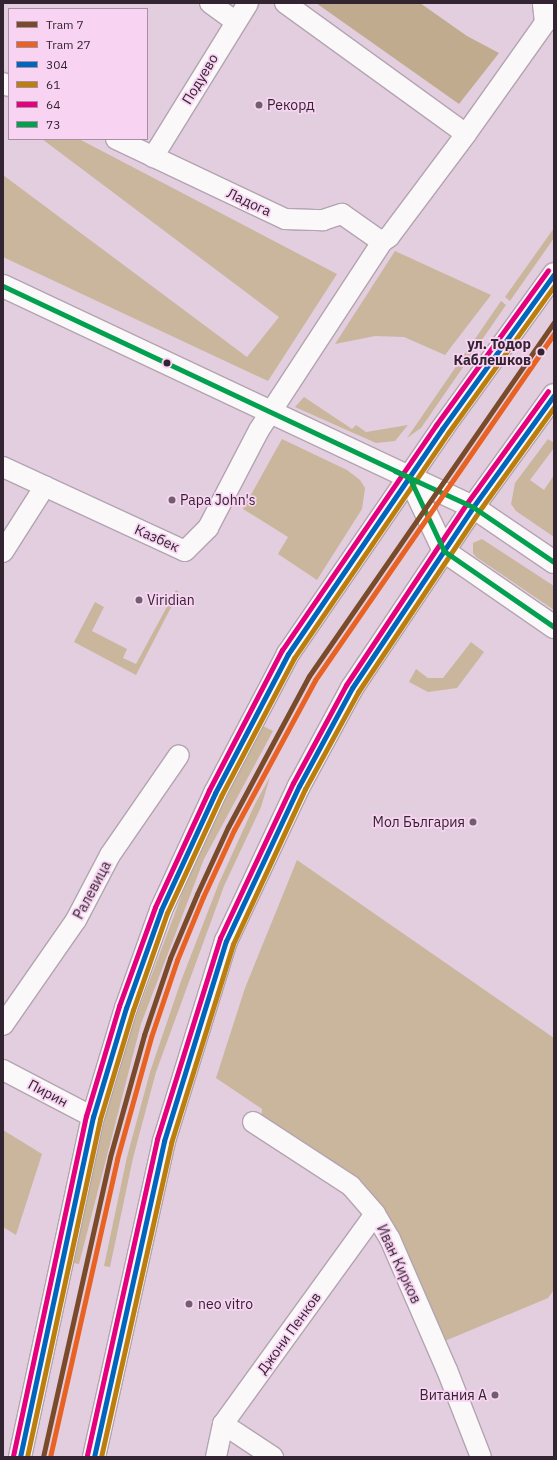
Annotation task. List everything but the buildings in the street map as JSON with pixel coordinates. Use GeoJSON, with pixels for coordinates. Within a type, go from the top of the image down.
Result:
{"type":"FeatureCollection","features":[{"type":"Feature","properties":{"kind":"main road"},"geometry":{"type":"LineString","coordinates":[[20,1457],[93,1117],[126,1008],[161,910],[215,793],[288,654],[409,477],[554,274]]}},
{"type":"Feature","properties":{"kind":"main road"},"geometry":{"type":"LineString","coordinates":[[3,286],[473,507],[554,562]]}},
{"type":"Feature","properties":{"kind":"main road"},"geometry":{"type":"LineString","coordinates":[[94,1457],[164,1141],[226,941],[299,786],[352,688],[473,507],[554,395]]}},
{"type":"Feature","properties":{"kind":"main road"},"geometry":{"type":"LineString","coordinates":[[409,477],[444,551],[554,627]]}},
{"type":"Feature","properties":{"kind":"street"},"geometry":{"type":"LineString","coordinates":[[210,3],[235,21]]}},
{"type":"Feature","properties":{"kind":"street","name":"Подуево"},"geometry":{"type":"LineString","coordinates":[[153,157],[235,21],[248,3]]}},
{"type":"Feature","properties":{"kind":"street"},"geometry":{"type":"LineString","coordinates":[[285,3],[466,134]]}},
{"type":"Feature","properties":{"kind":"street"},"geometry":{"type":"LineString","coordinates":[[270,412],[382,242],[389,237],[466,134],[545,23],[543,3]]}},
{"type":"Feature","properties":{"kind":"street","name":"Ладога"},"geometry":{"type":"LineString","coordinates":[[118,140],[285,219],[323,220],[342,214],[382,242]]}},
{"type":"Feature","properties":{"kind":"street","name":"Казбек"},"geometry":{"type":"LineString","coordinates":[[3,467],[185,551],[208,528],[270,412]]}},
{"type":"Feature","properties":{"kind":"street"},"geometry":{"type":"LineString","coordinates":[[3,552],[45,486]]}},
{"type":"Feature","properties":{"kind":"street","name":"Ралевица"},"geometry":{"type":"LineString","coordinates":[[3,1025],[76,920],[110,855],[179,755]]}},
{"type":"Feature","properties":{"kind":"street","name":"Пирин"},"geometry":{"type":"LineString","coordinates":[[3,1070],[93,1117]]}},
{"type":"Feature","properties":{"kind":"street","name":"Иван Кирков"},"geometry":{"type":"LineString","coordinates":[[253,1122],[351,1186],[375,1214],[390,1239],[444,1362],[481,1457]]}},
{"type":"Feature","properties":{"kind":"street","name":"Джони Пенков"},"geometry":{"type":"LineString","coordinates":[[216,1457],[223,1424],[375,1214]]}},
{"type":"Feature","properties":{"kind":"street"},"geometry":{"type":"LineString","coordinates":[[223,1424],[273,1457]]}},
{"type":"Feature","properties":{"kind":"shaded area"},"geometry":{"type":"Polygon","coordinates":[[[316,3],[420,3],[467,36],[499,53],[459,104],[316,3]]]}},
{"type":"Feature","properties":{"kind":"shaded area"},"geometry":{"type":"Polygon","coordinates":[[[43,140],[81,140],[337,274],[268,381],[3,257],[3,175],[247,357],[279,317],[43,140]]]}},
{"type":"Feature","properties":{"kind":"shaded area"},"geometry":{"type":"Polygon","coordinates":[[[554,228],[554,238],[510,301],[505,297],[554,228]]]}},
{"type":"Feature","properties":{"kind":"shaded area"},"geometry":{"type":"Polygon","coordinates":[[[395,251],[491,295],[445,355],[404,337],[375,336],[335,344],[395,251]]]}},
{"type":"Feature","properties":{"kind":"shaded area"},"geometry":{"type":"Polygon","coordinates":[[[501,301],[506,305],[421,428],[407,438],[501,301]]]}},
{"type":"Feature","properties":{"kind":"shaded area"},"geometry":{"type":"Polygon","coordinates":[[[304,397],[352,429],[356,425],[366,432],[408,425],[395,441],[376,443],[295,407],[304,397]]]}},
{"type":"Feature","properties":{"kind":"shaded area"},"geometry":{"type":"Polygon","coordinates":[[[282,439],[347,470],[360,480],[365,488],[362,509],[317,580],[278,554],[288,537],[243,509],[282,439]]]}},
{"type":"Feature","properties":{"kind":"shaded area"},"geometry":{"type":"Polygon","coordinates":[[[548,439],[554,443],[554,448],[530,480],[544,490],[554,475],[554,537],[516,511],[511,504],[515,483],[548,439]]]}},
{"type":"Feature","properties":{"kind":"shaded area"},"geometry":{"type":"Polygon","coordinates":[[[482,539],[554,586],[554,610],[476,557],[473,553],[473,543],[482,539]]]}},
{"type":"Feature","properties":{"kind":"shaded area"},"geometry":{"type":"Polygon","coordinates":[[[176,590],[179,592],[136,675],[74,642],[95,602],[104,607],[92,631],[127,649],[123,658],[136,664],[176,590]]]}},
{"type":"Feature","properties":{"kind":"shaded area"},"geometry":{"type":"Polygon","coordinates":[[[471,642],[484,652],[457,688],[428,692],[409,682],[416,669],[428,678],[443,678],[471,642]]]}},
{"type":"Feature","properties":{"kind":"shaded area"},"geometry":{"type":"Polygon","coordinates":[[[263,726],[273,731],[204,859],[141,1024],[79,1264],[73,1263],[105,1119],[134,1022],[196,857],[263,726]]]}},
{"type":"Feature","properties":{"kind":"shaded area"},"geometry":{"type":"Polygon","coordinates":[[[270,777],[261,807],[224,886],[156,1072],[133,1158],[110,1267],[104,1266],[127,1157],[150,1072],[181,981],[219,883],[255,804],[270,777]]]}},
{"type":"Feature","properties":{"kind":"shaded area"},"geometry":{"type":"Polygon","coordinates":[[[297,860],[554,1038],[554,1290],[548,1298],[440,1343],[390,1222],[367,1189],[261,1120],[262,1109],[216,1078],[245,988],[297,860]]]}},
{"type":"Feature","properties":{"kind":"shaded area"},"geometry":{"type":"Polygon","coordinates":[[[3,1130],[42,1154],[16,1235],[3,1227],[3,1130]]]}},
{"type":"Feature","properties":{"kind":"tram line","name":"7"},"geometry":{"type":"LineString","coordinates":[[43,1457],[110,1157],[144,1035],[170,958],[197,894],[228,827],[309,676],[554,322]]}},
{"type":"Feature","properties":{"kind":"tram line","name":"27"},"geometry":{"type":"LineString","coordinates":[[50,1457],[117,1159],[151,1037],[177,960],[203,897],[234,830],[315,680],[554,334]]}},
{"type":"Feature","properties":{"kind":"transit line","name":"64"},"geometry":{"type":"LineString","coordinates":[[13,1456],[86,1116],[119,1006],[155,907],[209,790],[282,650],[436,425],[548,270]]}},
{"type":"Feature","properties":{"kind":"transit line","name":"304"},"geometry":{"type":"LineString","coordinates":[[20,1457],[93,1117],[126,1008],[161,910],[215,793],[288,654],[442,429],[554,274]]}},
{"type":"Feature","properties":{"kind":"transit line","name":"73"},"geometry":{"type":"LineString","coordinates":[[3,286],[409,477],[444,551],[554,627]]}},
{"type":"Feature","properties":{"kind":"transit line","name":"61"},"geometry":{"type":"LineString","coordinates":[[27,1457],[100,1119],[133,1010],[167,913],[221,796],[294,658],[448,433],[554,286]]}},
{"type":"Feature","properties":{"kind":"transit line","name":"64"},"geometry":{"type":"LineString","coordinates":[[87,1455],[157,1139],[220,938],[293,783],[346,685],[467,503],[548,391]]}},
{"type":"Feature","properties":{"kind":"transit line","name":"304"},"geometry":{"type":"LineString","coordinates":[[94,1457],[164,1141],[226,941],[299,786],[352,688],[473,507],[554,395]]}},
{"type":"Feature","properties":{"kind":"transit line","name":"61"},"geometry":{"type":"LineString","coordinates":[[101,1457],[171,1143],[233,944],[305,789],[358,692],[479,511],[554,407]]}},
{"type":"Feature","properties":{"kind":"transit line","name":"73"},"geometry":{"type":"LineString","coordinates":[[395,471],[473,507],[554,562]]}},
{"type":"Feature","properties":{"kind":"place","name":"Рекорд"},"geometry":{"type":"Point","coordinates":[259,105]}},
{"type":"Feature","properties":{"kind":"place","name":"ул. Тодор Каблешков"},"geometry":{"type":"Point","coordinates":[541,352]}},
{"type":"Feature","properties":{"kind":"place","name":"Papa John's"},"geometry":{"type":"Point","coordinates":[172,500]}},
{"type":"Feature","properties":{"kind":"place","name":"Viridian"},"geometry":{"type":"Point","coordinates":[139,600]}},
{"type":"Feature","properties":{"kind":"place","name":"Мол България"},"geometry":{"type":"Point","coordinates":[473,822]}},
{"type":"Feature","properties":{"kind":"place","name":"neo vitro"},"geometry":{"type":"Point","coordinates":[189,1304]}},
{"type":"Feature","properties":{"kind":"place","name":"Витания А"},"geometry":{"type":"Point","coordinates":[495,1395]}}]}
